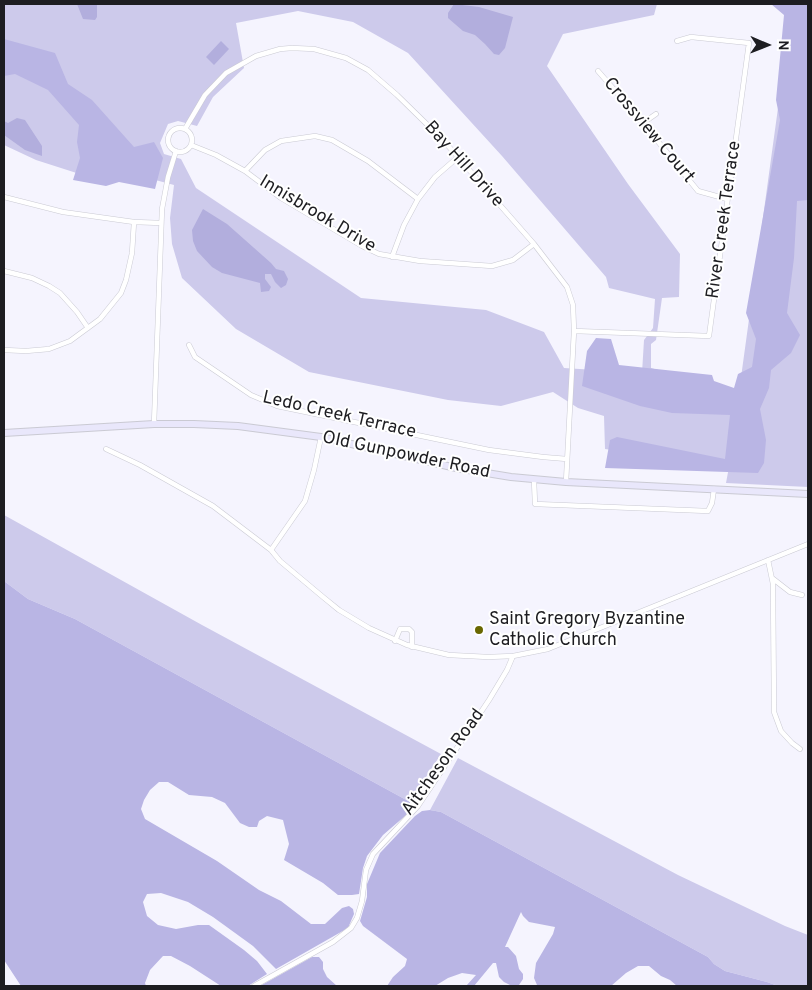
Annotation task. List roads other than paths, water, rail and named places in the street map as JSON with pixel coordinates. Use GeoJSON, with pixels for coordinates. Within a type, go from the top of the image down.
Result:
{"type":"FeatureCollection","features":[{"type":"Feature","properties":{"kind":"main road","name":"Old Gunpowder Road"},"geometry":{"type":"LineString","coordinates":[[4,433],[154,424],[238,426],[321,437],[456,468],[534,480],[808,494]]}},
{"type":"Feature","properties":{"kind":"street","name":"River Creek Terrace"},"geometry":{"type":"LineString","coordinates":[[574,331],[709,336],[748,43],[691,37],[677,41]]}},
{"type":"Feature","properties":{"kind":"street","name":"Bay Hill Drive"},"geometry":{"type":"LineString","coordinates":[[185,129],[205,95],[220,78],[234,67],[269,52],[303,48],[336,54],[368,70],[429,126],[534,244],[567,286],[573,306],[574,331],[566,482]]}},
{"type":"Feature","properties":{"kind":"street","name":"Crossview Court"},"geometry":{"type":"LineString","coordinates":[[598,71],[698,191],[728,199]]}},
{"type":"Feature","properties":{"kind":"street"},"geometry":{"type":"LineString","coordinates":[[643,123],[656,114]]}},
{"type":"Feature","properties":{"kind":"street"},"geometry":{"type":"LineString","coordinates":[[185,129],[192,137],[191,144],[183,152],[176,151],[168,143],[169,135],[174,130],[185,129]]}},
{"type":"Feature","properties":{"kind":"street"},"geometry":{"type":"LineString","coordinates":[[245,171],[265,150],[281,141],[315,136],[332,140],[368,161],[418,198]]}},
{"type":"Feature","properties":{"kind":"street","name":"Innisbrook Drive"},"geometry":{"type":"LineString","coordinates":[[191,144],[245,171],[281,198],[379,254],[420,261],[492,266],[513,260],[534,244]]}},
{"type":"Feature","properties":{"kind":"street"},"geometry":{"type":"LineString","coordinates":[[154,424],[161,223],[165,191],[176,151]]}},
{"type":"Feature","properties":{"kind":"street"},"geometry":{"type":"LineString","coordinates":[[392,257],[404,224],[418,198],[435,177],[458,157]]}},
{"type":"Feature","properties":{"kind":"street"},"geometry":{"type":"LineString","coordinates":[[4,197],[63,212],[134,222],[161,223]]}},
{"type":"Feature","properties":{"kind":"street"},"geometry":{"type":"LineString","coordinates":[[4,350],[49,349],[70,341],[106,313],[121,293],[126,280],[132,253],[134,222]]}},
{"type":"Feature","properties":{"kind":"street"},"geometry":{"type":"LineString","coordinates":[[4,271],[32,278],[60,293],[88,328]]}},
{"type":"Feature","properties":{"kind":"street","name":"Ledo Creek Terrace"},"geometry":{"type":"LineString","coordinates":[[189,345],[194,357],[251,394],[278,406],[489,450],[567,459]]}},
{"type":"Feature","properties":{"kind":"street"},"geometry":{"type":"LineString","coordinates":[[271,550],[305,501],[321,437]]}},
{"type":"Feature","properties":{"kind":"street"},"geometry":{"type":"LineString","coordinates":[[106,448],[213,506],[271,550],[280,561],[339,610],[369,628],[412,647],[464,657],[513,656],[548,648],[808,544]]}},
{"type":"Feature","properties":{"kind":"street"},"geometry":{"type":"LineString","coordinates":[[534,480],[534,504],[708,511],[712,503],[714,489]]}},
{"type":"Feature","properties":{"kind":"street"},"geometry":{"type":"LineString","coordinates":[[768,560],[772,578],[774,712],[781,730],[792,743],[800,748]]}},
{"type":"Feature","properties":{"kind":"street"},"geometry":{"type":"LineString","coordinates":[[772,578],[790,592],[802,595]]}},
{"type":"Feature","properties":{"kind":"street"},"geometry":{"type":"LineString","coordinates":[[395,641],[400,629],[409,629],[412,632],[412,647]]}},
{"type":"Feature","properties":{"kind":"street","name":"Aitcheson Road"},"geometry":{"type":"LineString","coordinates":[[254,986],[333,942],[351,928],[362,901],[366,870],[373,854],[418,806],[489,700],[513,656]]}},
{"type":"Feature","properties":{"kind":"place","name":"Saint Gregory Byzantine Catholic Church"},"geometry":{"type":"Point","coordinates":[479,630]}}]}
